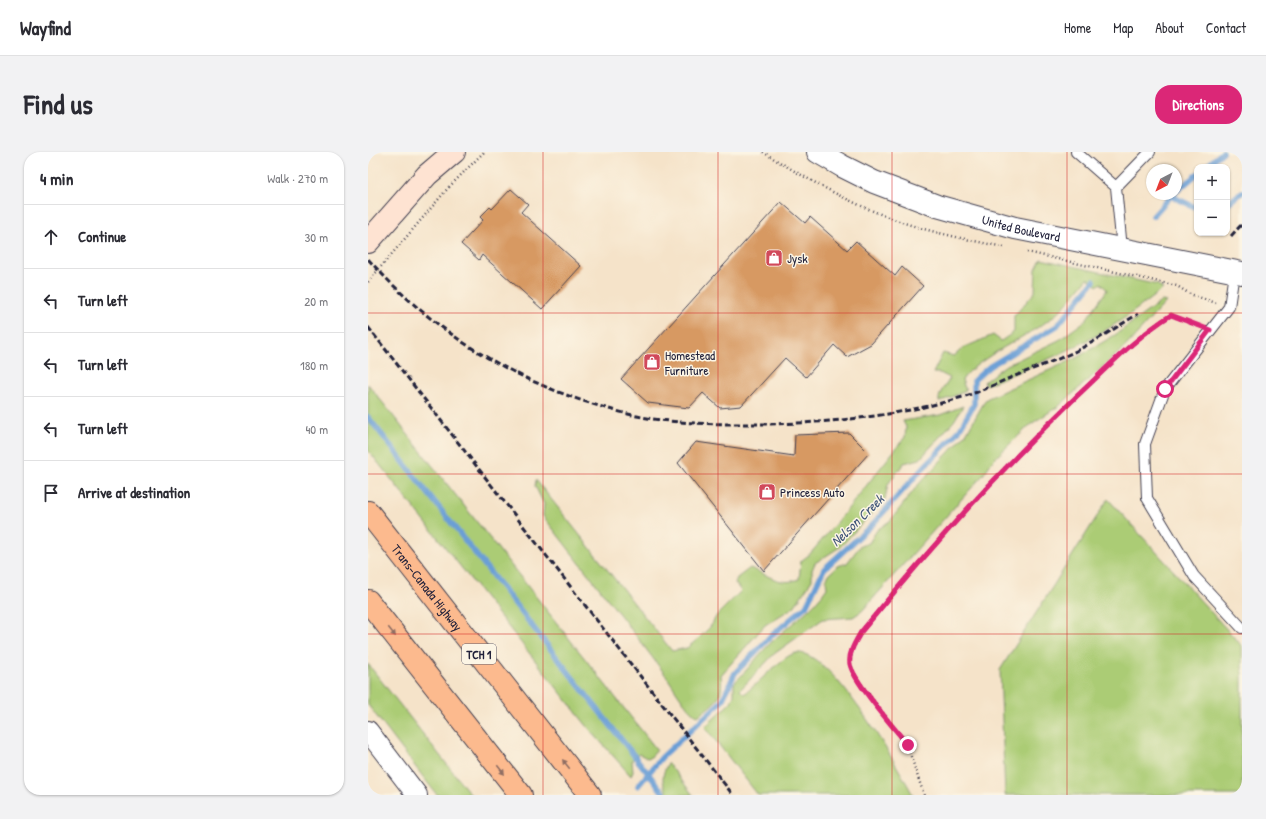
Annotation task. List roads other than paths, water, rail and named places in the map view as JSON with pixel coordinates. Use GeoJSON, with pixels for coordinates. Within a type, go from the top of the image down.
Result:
{"type":"FeatureCollection","features":[{"type":"Feature","properties":{"kind":"highway","name":"Trans-Canada Highway"},"geometry":{"type":"LineString","coordinates":[[368,512],[590,795]]}},
{"type":"Feature","properties":{"kind":"highway"},"geometry":{"type":"LineString","coordinates":[[368,601],[521,795]]}},
{"type":"Feature","properties":{"kind":"main road"},"geometry":{"type":"LineString","coordinates":[[427,175],[440,152]]}},
{"type":"Feature","properties":{"kind":"main road"},"geometry":{"type":"LineString","coordinates":[[368,242],[427,175],[454,152]]}},
{"type":"Feature","properties":{"kind":"street","name":"United Boulevard"},"geometry":{"type":"LineString","coordinates":[[818,152],[874,182],[936,206],[1015,228],[1122,249],[1239,275]]}},
{"type":"Feature","properties":{"kind":"street"},"geometry":{"type":"LineString","coordinates":[[368,731],[418,795]]}},
{"type":"Feature","properties":{"kind":"lane"},"geometry":{"type":"LineString","coordinates":[[1076,152],[1116,187],[1122,249]]}},
{"type":"Feature","properties":{"kind":"lane"},"geometry":{"type":"LineString","coordinates":[[1116,187],[1150,152]]}},
{"type":"Feature","properties":{"kind":"lane"},"geometry":{"type":"LineString","coordinates":[[1239,275],[1229,307],[1165,389],[1145,444],[1147,498],[1194,576],[1242,628]]}},
{"type":"Feature","properties":{"kind":"waterway","name":"Nelson Creek"},"geometry":{"type":"LineString","coordinates":[[1209,164],[1223,152]]}},
{"type":"Feature","properties":{"kind":"waterway","name":"Nelson Creek"},"geometry":{"type":"LineString","coordinates":[[1182,187],[1194,177]]}},
{"type":"Feature","properties":{"kind":"waterway"},"geometry":{"type":"LineString","coordinates":[[1230,202],[1242,192]]}},
{"type":"Feature","properties":{"kind":"waterway","name":"Nelson Creek"},"geometry":{"type":"LineString","coordinates":[[1153,216],[1168,200]]}},
{"type":"Feature","properties":{"kind":"waterway"},"geometry":{"type":"LineString","coordinates":[[1180,200],[1194,207]]}},
{"type":"Feature","properties":{"kind":"waterway","name":"Nelson Creek"},"geometry":{"type":"LineString","coordinates":[[638,786],[662,757],[722,701],[735,673],[772,635],[806,606],[824,569],[872,525],[923,468],[958,432],[974,404],[974,380],[990,366],[1057,326],[1094,281]]}},
{"type":"Feature","properties":{"kind":"waterway"},"geometry":{"type":"LineString","coordinates":[[368,417],[665,795]]}},
{"type":"Feature","properties":{"kind":"railway"},"geometry":{"type":"LineString","coordinates":[[1231,236],[1242,224]]}},
{"type":"Feature","properties":{"kind":"railway"},"geometry":{"type":"LineString","coordinates":[[368,259],[396,288],[424,313],[454,336],[486,357],[519,375],[590,403],[645,418],[680,422],[715,424],[816,422],[912,410],[972,394],[1052,362],[1076,351],[1138,314]]}},
{"type":"Feature","properties":{"kind":"railway"},"geometry":{"type":"LineString","coordinates":[[368,327],[733,795]]}},
{"type":"Feature","properties":{"kind":"place","name":"Jysk"},"geometry":{"type":"Point","coordinates":[774,258]}},
{"type":"Feature","properties":{"kind":"place","name":"Homestead Furniture"},"geometry":{"type":"Point","coordinates":[652,362]}},
{"type":"Feature","properties":{"kind":"place","name":"Princess Auto"},"geometry":{"type":"Point","coordinates":[767,492]}}]}
